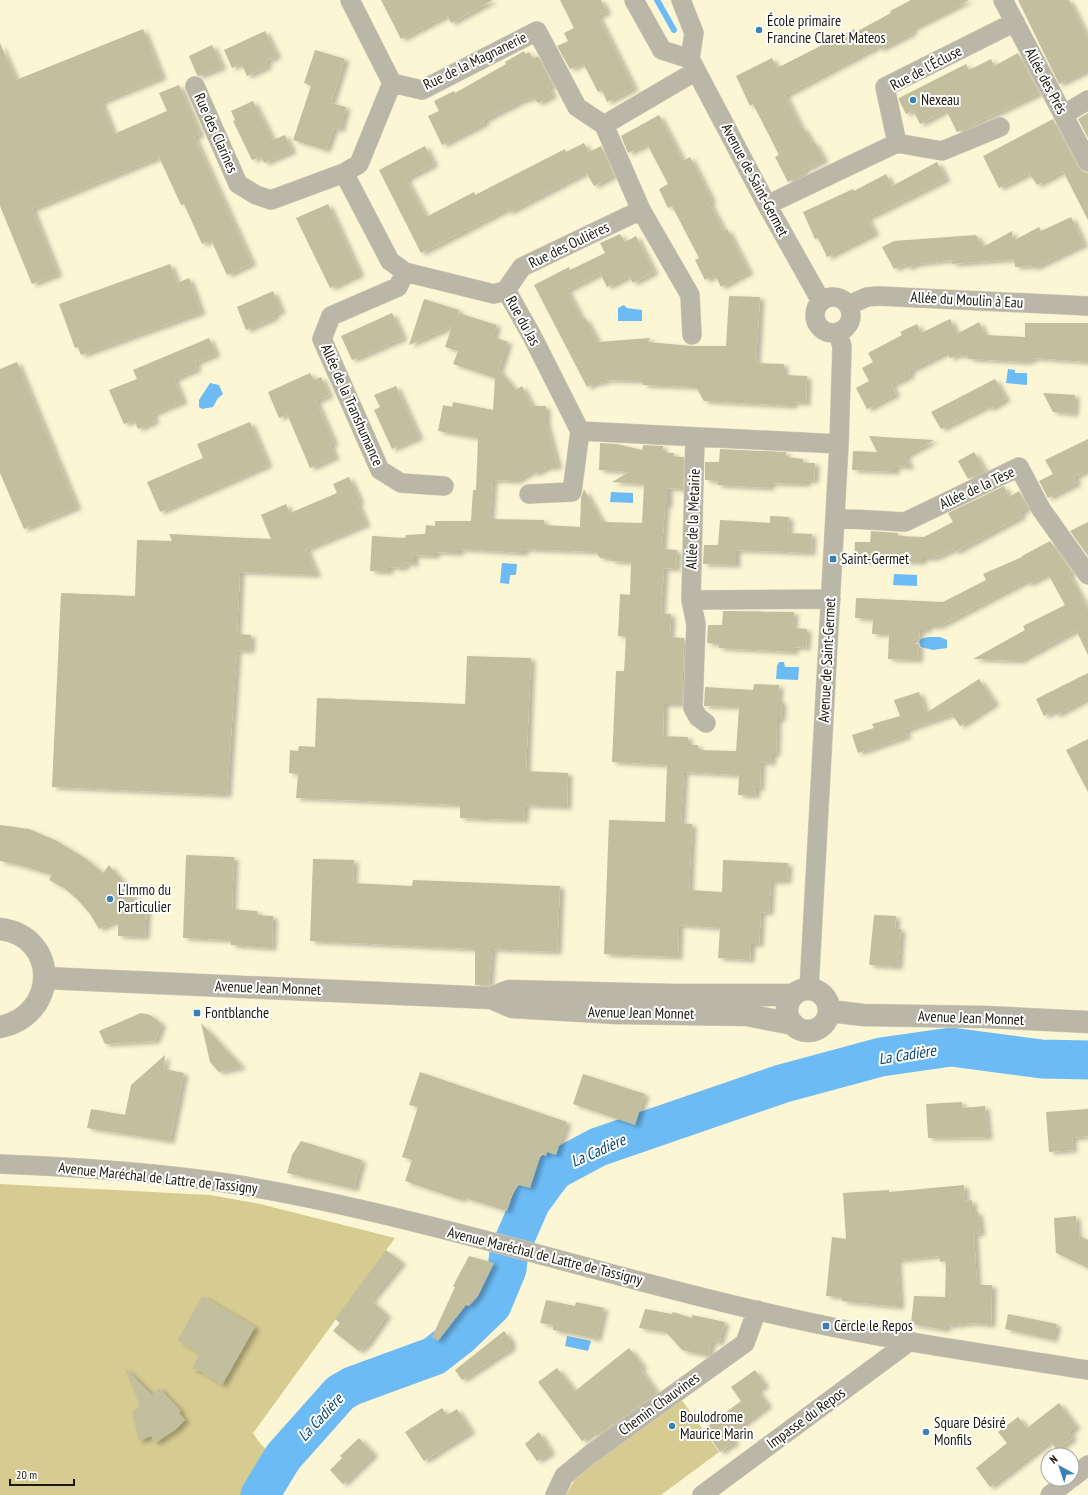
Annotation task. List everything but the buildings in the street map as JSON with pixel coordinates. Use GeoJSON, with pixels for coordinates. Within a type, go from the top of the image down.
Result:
{"type":"FeatureCollection","features":[{"type":"Feature","properties":{"kind":"street"},"geometry":{"type":"LineString","coordinates":[[344,173],[360,164],[392,82],[350,0]]}},
{"type":"Feature","properties":{"kind":"street"},"geometry":{"type":"LineString","coordinates":[[634,0],[662,50],[693,65]]}},
{"type":"Feature","properties":{"kind":"street"},"geometry":{"type":"LineString","coordinates":[[681,0],[694,33],[693,65]]}},
{"type":"Feature","properties":{"kind":"street","name":"Allée des Prés"},"geometry":{"type":"LineString","coordinates":[[1003,0],[1088,162]]}},
{"type":"Feature","properties":{"kind":"street","name":"Rue de l'Écluse"},"geometry":{"type":"LineString","coordinates":[[897,143],[885,87],[1015,22]]}},
{"type":"Feature","properties":{"kind":"street","name":"Rue de la Magnanerie"},"geometry":{"type":"LineString","coordinates":[[392,82],[422,90],[537,31],[577,107],[604,125]]}},
{"type":"Feature","properties":{"kind":"street"},"geometry":{"type":"LineString","coordinates":[[692,335],[690,295],[641,210],[604,125],[693,65]]}},
{"type":"Feature","properties":{"kind":"street","name":"Avenue de Saint-Germet"},"geometry":{"type":"LineString","coordinates":[[693,65],[767,204],[821,301]]}},
{"type":"Feature","properties":{"kind":"street","name":"Rue des Clarines"},"geometry":{"type":"LineString","coordinates":[[195,86],[238,184],[256,195],[271,200],[344,173]]}},
{"type":"Feature","properties":{"kind":"street"},"geometry":{"type":"LineString","coordinates":[[1063,115],[1088,100]]}},
{"type":"Feature","properties":{"kind":"street"},"geometry":{"type":"LineString","coordinates":[[767,204],[897,143],[942,151],[1000,127]]}},
{"type":"Feature","properties":{"kind":"street","name":"Rue du Jas"},"geometry":{"type":"LineString","coordinates":[[344,173],[390,261],[405,272],[494,294],[506,290],[532,336],[580,431]]}},
{"type":"Feature","properties":{"kind":"street","name":"Rue des Oulières"},"geometry":{"type":"LineString","coordinates":[[506,290],[522,267],[641,210]]}},
{"type":"Feature","properties":{"kind":"street","name":"Allée de la Transhumance"},"geometry":{"type":"LineString","coordinates":[[405,272],[398,287],[331,316],[322,339],[380,470],[401,483],[444,486]]}},
{"type":"Feature","properties":{"kind":"street"},"geometry":{"type":"LineString","coordinates":[[830,296],[836,296],[841,298],[849,305],[851,310],[850,322],[844,330],[838,332],[826,332],[817,324],[815,312],[821,301],[830,296]]}},
{"type":"Feature","properties":{"kind":"street","name":"Allée du Moulin à Eau"},"geometry":{"type":"LineString","coordinates":[[849,305],[867,297],[878,296],[1088,306]]}},
{"type":"Feature","properties":{"kind":"street","name":"Avenue de Saint-Germet"},"geometry":{"type":"LineString","coordinates":[[801,992],[835,518],[842,347],[838,332]]}},
{"type":"Feature","properties":{"kind":"street"},"geometry":{"type":"LineString","coordinates":[[529,494],[572,492],[580,431],[695,438],[839,444]]}},
{"type":"Feature","properties":{"kind":"street","name":"Allée de la Metairie"},"geometry":{"type":"LineString","coordinates":[[695,438],[691,600],[696,624],[693,708],[698,717],[706,723]]}},
{"type":"Feature","properties":{"kind":"street","name":"Allée de la Tèse"},"geometry":{"type":"LineString","coordinates":[[835,518],[906,522],[1019,467],[1041,509],[1088,576]]}},
{"type":"Feature","properties":{"kind":"street"},"geometry":{"type":"LineString","coordinates":[[691,600],[830,599]]}},
{"type":"Feature","properties":{"kind":"street"},"geometry":{"type":"LineString","coordinates":[[0,929],[20,936],[33,947],[40,956],[45,978],[40,1000],[32,1011],[17,1022],[0,1027]]}},
{"type":"Feature","properties":{"kind":"street","name":"Avenue Jean Monnet"},"geometry":{"type":"LineString","coordinates":[[45,978],[491,998],[512,1007],[616,1013],[747,1015],[792,1024]]}},
{"type":"Feature","properties":{"kind":"street","name":"Avenue Jean Monnet"},"geometry":{"type":"LineString","coordinates":[[491,998],[509,991],[673,996],[801,992]]}},
{"type":"Feature","properties":{"kind":"street"},"geometry":{"type":"LineString","coordinates":[[818,991],[829,1003],[830,1011],[823,1026],[816,1030],[807,1031],[799,1029],[792,1024],[788,1017],[787,1009],[801,992],[818,991]]}},
{"type":"Feature","properties":{"kind":"street","name":"Avenue Jean Monnet"},"geometry":{"type":"LineString","coordinates":[[830,1011],[863,1015],[985,1017],[1088,1022]]}},
{"type":"Feature","properties":{"kind":"street","name":"Avenue Maréchal de Lattre de Tassigny"},"geometry":{"type":"LineString","coordinates":[[0,1164],[111,1170],[232,1184],[342,1206],[492,1242],[808,1322],[910,1341],[1088,1370]]}},
{"type":"Feature","properties":{"kind":"street","name":"Chemin Chauvines"},"geometry":{"type":"LineString","coordinates":[[555,1495],[564,1476],[592,1453],[745,1343],[757,1310]]}},
{"type":"Feature","properties":{"kind":"street","name":"Impasse du Repos"},"geometry":{"type":"LineString","coordinates":[[702,1495],[910,1341]]}},
{"type":"Feature","properties":{"kind":"street"},"geometry":{"type":"LineString","coordinates":[[1080,1471],[1088,1465]]}},
{"type":"Feature","properties":{"kind":"street"},"geometry":{"type":"LineString","coordinates":[[1050,1495],[1060,1487]]}},
{"type":"Feature","properties":{"kind":"shaded area"},"geometry":{"type":"Polygon","coordinates":[[[0,1184],[210,1195],[260,1204],[395,1238],[253,1433],[259,1442],[276,1460],[263,1478],[255,1495],[0,1495],[0,1184]]]}},
{"type":"Feature","properties":{"kind":"shaded area","name":"Boulodrome Maurice Marin"},"geometry":{"type":"Polygon","coordinates":[[[681,1399],[719,1452],[661,1495],[566,1495],[578,1474],[681,1399]]]}},
{"type":"Feature","properties":{"kind":"water"},"geometry":{"type":"Polygon","coordinates":[[[624,305],[627,308],[642,310],[642,321],[618,321],[618,308],[624,305]]]}},
{"type":"Feature","properties":{"kind":"water"},"geometry":{"type":"Polygon","coordinates":[[[1008,369],[1015,370],[1015,373],[1027,373],[1027,385],[1006,383],[1008,369]]]}},
{"type":"Feature","properties":{"kind":"water"},"geometry":{"type":"Polygon","coordinates":[[[210,383],[219,385],[223,394],[218,398],[213,407],[202,409],[199,407],[199,400],[210,383]]]}},
{"type":"Feature","properties":{"kind":"water"},"geometry":{"type":"Polygon","coordinates":[[[611,492],[633,493],[633,503],[610,502],[611,492]]]}},
{"type":"Feature","properties":{"kind":"water"},"geometry":{"type":"Polygon","coordinates":[[[502,563],[517,564],[516,575],[510,575],[509,584],[500,583],[502,563]]]}},
{"type":"Feature","properties":{"kind":"water"},"geometry":{"type":"Polygon","coordinates":[[[894,574],[917,575],[917,586],[893,585],[894,574]]]}},
{"type":"Feature","properties":{"kind":"water"},"geometry":{"type":"Polygon","coordinates":[[[928,637],[940,637],[947,640],[947,648],[933,650],[921,647],[919,642],[921,639],[928,637]]]}},
{"type":"Feature","properties":{"kind":"water"},"geometry":{"type":"Polygon","coordinates":[[[779,662],[784,662],[785,667],[799,667],[798,680],[776,679],[777,666],[779,662]]]}},
{"type":"Feature","properties":{"kind":"water"},"geometry":{"type":"Polygon","coordinates":[[[567,1336],[591,1341],[588,1351],[565,1346],[567,1336]]]}},
{"type":"Feature","properties":{"kind":"waterway"},"geometry":{"type":"LineString","coordinates":[[657,0],[674,30]]}},
{"type":"Feature","properties":{"kind":"waterway","name":"La Cadière"},"geometry":{"type":"LineString","coordinates":[[260,1495],[283,1457],[340,1393],[352,1386],[434,1356],[461,1335],[492,1305],[507,1269],[509,1252],[531,1202],[555,1170],[598,1147],[781,1084],[881,1057],[951,1047],[1042,1059],[1088,1060]]}},
{"type":"Feature","properties":{"kind":"place","name":"École primaire Francine Claret Mateos"},"geometry":{"type":"Point","coordinates":[759,30]}},
{"type":"Feature","properties":{"kind":"place","name":"Nexeau"},"geometry":{"type":"Point","coordinates":[913,100]}},
{"type":"Feature","properties":{"kind":"place","name":"Saint-Germet"},"geometry":{"type":"Point","coordinates":[833,559]}},
{"type":"Feature","properties":{"kind":"place","name":"L'Immo du Particulier"},"geometry":{"type":"Point","coordinates":[110,899]}},
{"type":"Feature","properties":{"kind":"place","name":"Fontblanche"},"geometry":{"type":"Point","coordinates":[197,1013]}},
{"type":"Feature","properties":{"kind":"place","name":"Cercle le Repos"},"geometry":{"type":"Point","coordinates":[826,1326]}},
{"type":"Feature","properties":{"kind":"place","name":"Boulodrome Maurice Marin"},"geometry":{"type":"Point","coordinates":[672,1426]}},
{"type":"Feature","properties":{"kind":"place","name":"Square Désiré Monfils"},"geometry":{"type":"Point","coordinates":[926,1432]}}]}
